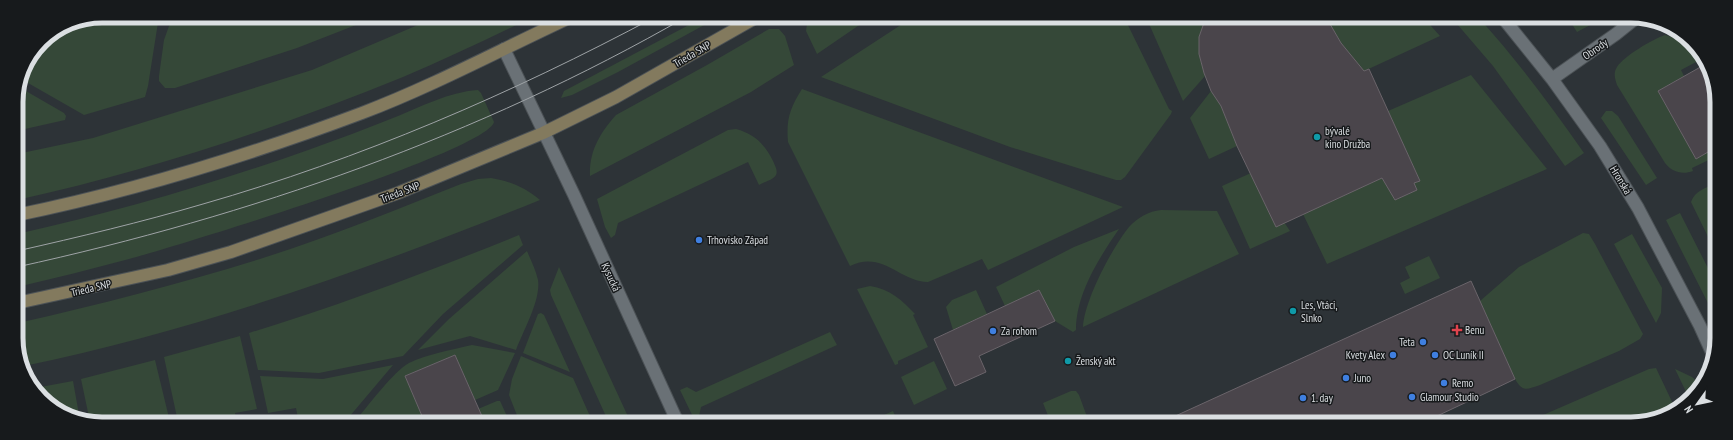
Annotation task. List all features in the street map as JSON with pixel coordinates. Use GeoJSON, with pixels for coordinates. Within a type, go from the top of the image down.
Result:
{"type":"FeatureCollection","features":[{"type":"Feature","properties":{"kind":"street"},"geometry":{"type":"LineString","coordinates":[[23,214],[157,181],[250,152],[363,112],[504,49],[557,23]]}},
{"type":"Feature","properties":{"kind":"street","name":"Trieda SNP"},"geometry":{"type":"LineString","coordinates":[[23,303],[168,270],[231,252],[398,193],[543,132],[616,97],[746,23]]}},
{"type":"Feature","properties":{"kind":"street","name":"Hronská"},"geometry":{"type":"LineString","coordinates":[[1507,23],[1552,79],[1600,146],[1638,208],[1709,347]]}},
{"type":"Feature","properties":{"kind":"street","name":"Obrody"},"geometry":{"type":"LineString","coordinates":[[1552,79],[1630,23]]}},
{"type":"Feature","properties":{"kind":"street","name":"Kysucká"},"geometry":{"type":"LineString","coordinates":[[504,49],[574,195],[675,417]]}},
{"type":"Feature","properties":{"kind":"green space"},"geometry":{"type":"Polygon","coordinates":[[[97,23],[158,23],[145,97],[84,115],[26,82],[36,58],[46,46],[58,36],[81,26],[97,23]]]}},
{"type":"Feature","properties":{"kind":"green space"},"geometry":{"type":"Polygon","coordinates":[[[171,23],[361,23],[297,48],[175,88],[165,88],[159,81],[159,76],[164,40],[171,23]]]}},
{"type":"Feature","properties":{"kind":"green space"},"geometry":{"type":"Polygon","coordinates":[[[423,23],[520,23],[403,77],[261,131],[115,176],[23,199],[23,153],[93,138],[312,70],[423,23]]]}},
{"type":"Feature","properties":{"kind":"green space"},"geometry":{"type":"Polygon","coordinates":[[[693,23],[708,23],[618,72],[572,95],[561,98],[564,91],[693,23]]]}},
{"type":"Feature","properties":{"kind":"green space"},"geometry":{"type":"Polygon","coordinates":[[[807,23],[862,23],[817,54],[806,31],[807,23]]]}},
{"type":"Feature","properties":{"kind":"green space"},"geometry":{"type":"Polygon","coordinates":[[[904,23],[1127,23],[1169,109],[1172,111],[1125,177],[1121,180],[1116,180],[1010,147],[821,77],[904,23]]]}},
{"type":"Feature","properties":{"kind":"green space"},"geometry":{"type":"Polygon","coordinates":[[[1149,23],[1206,23],[1199,54],[1205,76],[1183,101],[1149,23]]]}},
{"type":"Feature","properties":{"kind":"green space"},"geometry":{"type":"Polygon","coordinates":[[[1329,23],[1428,23],[1440,36],[1362,72],[1359,65],[1341,43],[1329,23]]]}},
{"type":"Feature","properties":{"kind":"green space"},"geometry":{"type":"Polygon","coordinates":[[[1456,23],[1483,23],[1507,50],[1584,153],[1565,166],[1493,66],[1456,23]]]}},
{"type":"Feature","properties":{"kind":"green space"},"geometry":{"type":"Polygon","coordinates":[[[1571,23],[1594,23],[1577,32],[1571,23]]]}},
{"type":"Feature","properties":{"kind":"green space"},"geometry":{"type":"Polygon","coordinates":[[[769,29],[779,29],[785,36],[794,65],[751,92],[590,176],[591,158],[594,150],[600,136],[616,115],[769,29]]]}},
{"type":"Feature","properties":{"kind":"green space"},"geometry":{"type":"Polygon","coordinates":[[[1665,35],[1680,41],[1692,52],[1698,61],[1681,70],[1684,76],[1658,91],[1696,159],[1710,151],[1710,159],[1692,168],[1693,171],[1685,173],[1674,171],[1665,163],[1617,85],[1615,78],[1617,67],[1626,58],[1646,44],[1665,35]]]}},
{"type":"Feature","properties":{"kind":"green space"},"geometry":{"type":"Polygon","coordinates":[[[1471,75],[1547,169],[1327,264],[1303,214],[1382,178],[1395,200],[1417,190],[1414,183],[1420,181],[1388,111],[1471,75]]]}},
{"type":"Feature","properties":{"kind":"green space"},"geometry":{"type":"Polygon","coordinates":[[[802,89],[1123,207],[988,270],[982,259],[928,282],[908,277],[881,264],[872,262],[861,262],[850,266],[788,142],[788,120],[794,102],[802,89]]]}},
{"type":"Feature","properties":{"kind":"green space"},"geometry":{"type":"Polygon","coordinates":[[[24,90],[64,113],[66,116],[65,120],[23,129],[24,90]]]}},
{"type":"Feature","properties":{"kind":"green space"},"geometry":{"type":"Polygon","coordinates":[[[478,90],[481,93],[494,122],[478,136],[440,154],[325,197],[204,237],[129,259],[23,286],[23,233],[128,206],[238,174],[373,126],[445,97],[467,91],[478,90]]]}},
{"type":"Feature","properties":{"kind":"green space"},"geometry":{"type":"Polygon","coordinates":[[[1211,91],[1221,106],[1237,146],[1209,159],[1190,118],[1211,91]]]}},
{"type":"Feature","properties":{"kind":"green space"},"geometry":{"type":"Polygon","coordinates":[[[1606,111],[1612,111],[1618,116],[1657,178],[1646,185],[1601,118],[1606,111]]]}},
{"type":"Feature","properties":{"kind":"green space"},"geometry":{"type":"Polygon","coordinates":[[[736,129],[754,137],[763,145],[776,168],[777,173],[775,177],[759,185],[748,162],[618,223],[615,235],[611,238],[605,227],[597,199],[728,130],[736,129]]]}},
{"type":"Feature","properties":{"kind":"green space"},"geometry":{"type":"Polygon","coordinates":[[[1251,173],[1290,231],[1250,249],[1222,186],[1251,173]]]}},
{"type":"Feature","properties":{"kind":"green space"},"geometry":{"type":"Polygon","coordinates":[[[491,178],[505,181],[529,192],[540,200],[350,273],[285,295],[156,334],[90,351],[28,365],[27,364],[23,343],[23,322],[142,293],[235,267],[340,232],[461,184],[478,179],[491,178]]]}},
{"type":"Feature","properties":{"kind":"green space"},"geometry":{"type":"Polygon","coordinates":[[[1710,186],[1710,241],[1691,202],[1695,195],[1710,186]]]}},
{"type":"Feature","properties":{"kind":"green space"},"geometry":{"type":"Polygon","coordinates":[[[1161,210],[1217,211],[1239,254],[1083,327],[1088,303],[1100,275],[1122,236],[1139,218],[1148,213],[1161,210]]]}},
{"type":"Feature","properties":{"kind":"green space"},"geometry":{"type":"Polygon","coordinates":[[[1680,213],[1710,272],[1710,307],[1666,220],[1680,213]]]}},
{"type":"Feature","properties":{"kind":"green space"},"geometry":{"type":"Polygon","coordinates":[[[1119,229],[1097,264],[1084,290],[1077,317],[1076,330],[1073,332],[1055,321],[1039,290],[1005,306],[996,287],[1074,247],[1119,229]]]}},
{"type":"Feature","properties":{"kind":"green space"},"geometry":{"type":"Polygon","coordinates":[[[1583,233],[1589,234],[1595,244],[1643,334],[1640,339],[1619,351],[1540,385],[1528,389],[1523,388],[1515,379],[1480,301],[1519,267],[1583,233]]]}},
{"type":"Feature","properties":{"kind":"green space"},"geometry":{"type":"Polygon","coordinates":[[[1632,234],[1662,288],[1661,313],[1656,323],[1614,244],[1632,234]]]}},
{"type":"Feature","properties":{"kind":"green space"},"geometry":{"type":"Polygon","coordinates":[[[519,235],[523,245],[443,314],[403,356],[319,373],[258,370],[249,333],[385,287],[519,235]]]}},
{"type":"Feature","properties":{"kind":"green space"},"geometry":{"type":"Polygon","coordinates":[[[527,251],[538,280],[537,297],[516,350],[470,336],[418,350],[449,319],[527,251]]]}},
{"type":"Feature","properties":{"kind":"green space"},"geometry":{"type":"Polygon","coordinates":[[[1429,256],[1440,278],[1405,294],[1400,283],[1410,278],[1405,267],[1429,256]]]}},
{"type":"Feature","properties":{"kind":"green space"},"geometry":{"type":"Polygon","coordinates":[[[559,267],[628,417],[606,417],[550,290],[559,267]]]}},
{"type":"Feature","properties":{"kind":"green space"},"geometry":{"type":"Polygon","coordinates":[[[870,286],[890,292],[915,314],[913,315],[928,347],[898,361],[898,364],[895,365],[857,289],[870,286]]]}},
{"type":"Feature","properties":{"kind":"green space"},"geometry":{"type":"Polygon","coordinates":[[[976,290],[987,314],[953,330],[946,307],[952,300],[976,290]]]}},
{"type":"Feature","properties":{"kind":"green space"},"geometry":{"type":"Polygon","coordinates":[[[541,313],[544,315],[570,372],[523,353],[538,314],[541,313]]]}},
{"type":"Feature","properties":{"kind":"green space"},"geometry":{"type":"Polygon","coordinates":[[[830,332],[837,345],[701,407],[699,416],[693,417],[680,390],[687,387],[696,392],[830,332]]]}},
{"type":"Feature","properties":{"kind":"green space"},"geometry":{"type":"Polygon","coordinates":[[[240,336],[257,409],[235,413],[236,417],[177,417],[164,357],[240,336]]]}},
{"type":"Feature","properties":{"kind":"green space"},"geometry":{"type":"Polygon","coordinates":[[[472,345],[515,353],[498,390],[475,400],[455,355],[405,376],[423,417],[359,417],[388,381],[403,367],[416,360],[472,345]]]}},
{"type":"Feature","properties":{"kind":"green space"},"geometry":{"type":"Polygon","coordinates":[[[521,356],[573,378],[590,417],[518,417],[509,395],[512,379],[521,356]]]}},
{"type":"Feature","properties":{"kind":"green space"},"geometry":{"type":"Polygon","coordinates":[[[155,360],[169,417],[102,417],[89,415],[81,379],[155,360]]]}},
{"type":"Feature","properties":{"kind":"green space"},"geometry":{"type":"Polygon","coordinates":[[[934,361],[947,389],[914,405],[901,377],[934,361]]]}},
{"type":"Feature","properties":{"kind":"green space"},"geometry":{"type":"Polygon","coordinates":[[[393,365],[349,417],[298,417],[296,408],[268,413],[260,376],[323,379],[393,365]]]}},
{"type":"Feature","properties":{"kind":"green space"},"geometry":{"type":"Polygon","coordinates":[[[1656,368],[1673,405],[1657,413],[1636,417],[1538,417],[1649,369],[1656,368]]]}},
{"type":"Feature","properties":{"kind":"green space"},"geometry":{"type":"Polygon","coordinates":[[[1675,369],[1692,377],[1697,382],[1695,384],[1682,384],[1675,369]]]}},
{"type":"Feature","properties":{"kind":"green space"},"geometry":{"type":"Polygon","coordinates":[[[73,381],[79,414],[54,401],[40,387],[73,381]]]}},
{"type":"Feature","properties":{"kind":"green space"},"geometry":{"type":"Polygon","coordinates":[[[1071,391],[1076,391],[1087,417],[1049,417],[1043,403],[1071,391]]]}},
{"type":"Feature","properties":{"kind":"green space"},"geometry":{"type":"Polygon","coordinates":[[[500,401],[507,417],[481,417],[478,409],[500,401]]]}},
{"type":"Feature","properties":{"kind":"green space"},"geometry":{"type":"Polygon","coordinates":[[[893,411],[896,417],[880,417],[893,411]]]}},
{"type":"Feature","properties":{"kind":"building"},"geometry":{"type":"Polygon","coordinates":[[[1204,23],[1329,23],[1341,43],[1364,71],[1369,69],[1420,181],[1414,183],[1417,190],[1395,200],[1382,178],[1276,227],[1237,146],[1221,106],[1211,91],[1199,54],[1199,37],[1204,23]]]}},
{"type":"Feature","properties":{"kind":"building"},"geometry":{"type":"Polygon","coordinates":[[[1701,67],[1706,76],[1710,97],[1710,151],[1696,159],[1658,91],[1701,67]]]}},
{"type":"Feature","properties":{"kind":"building","name":"OC Luník II"},"geometry":{"type":"Polygon","coordinates":[[[1471,281],[1515,379],[1435,417],[1173,417],[1471,281]]]}},
{"type":"Feature","properties":{"kind":"building"},"geometry":{"type":"Polygon","coordinates":[[[1039,290],[1055,321],[979,356],[986,372],[955,386],[934,339],[1039,290]]]}},
{"type":"Feature","properties":{"kind":"building"},"geometry":{"type":"Polygon","coordinates":[[[455,355],[482,417],[422,417],[405,376],[455,355]]]}},
{"type":"Feature","properties":{"kind":"tram line"},"geometry":{"type":"LineString","coordinates":[[23,250],[180,211],[320,167],[490,98],[546,72],[643,23]]}},
{"type":"Feature","properties":{"kind":"tram line"},"geometry":{"type":"LineString","coordinates":[[23,266],[191,223],[276,197],[361,168],[445,135],[527,99],[607,60],[675,23]]}},
{"type":"Feature","properties":{"kind":"place","name":"bývalé kino Družba"},"geometry":{"type":"Point","coordinates":[1317,137]}},
{"type":"Feature","properties":{"kind":"place","name":"Trhovisko Západ"},"geometry":{"type":"Point","coordinates":[699,240]}},
{"type":"Feature","properties":{"kind":"place","name":"Les, Vtáci, Slnko"},"geometry":{"type":"Point","coordinates":[1293,311]}},
{"type":"Feature","properties":{"kind":"place","name":"Benu"},"geometry":{"type":"Point","coordinates":[1457,330]}},
{"type":"Feature","properties":{"kind":"place","name":"Za rohom"},"geometry":{"type":"Point","coordinates":[993,331]}},
{"type":"Feature","properties":{"kind":"place","name":"Teta"},"geometry":{"type":"Point","coordinates":[1423,342]}},
{"type":"Feature","properties":{"kind":"place","name":"Kvety Alex"},"geometry":{"type":"Point","coordinates":[1393,355]}},
{"type":"Feature","properties":{"kind":"place","name":"OC Luník II"},"geometry":{"type":"Point","coordinates":[1435,355]}},
{"type":"Feature","properties":{"kind":"place","name":"Ženský akt"},"geometry":{"type":"Point","coordinates":[1068,361]}},
{"type":"Feature","properties":{"kind":"place","name":"Juno"},"geometry":{"type":"Point","coordinates":[1346,378]}},
{"type":"Feature","properties":{"kind":"place","name":"Remo"},"geometry":{"type":"Point","coordinates":[1444,383]}},
{"type":"Feature","properties":{"kind":"place","name":"Glamour Studio"},"geometry":{"type":"Point","coordinates":[1412,397]}},
{"type":"Feature","properties":{"kind":"place","name":"1. day"},"geometry":{"type":"Point","coordinates":[1303,398]}}]}
